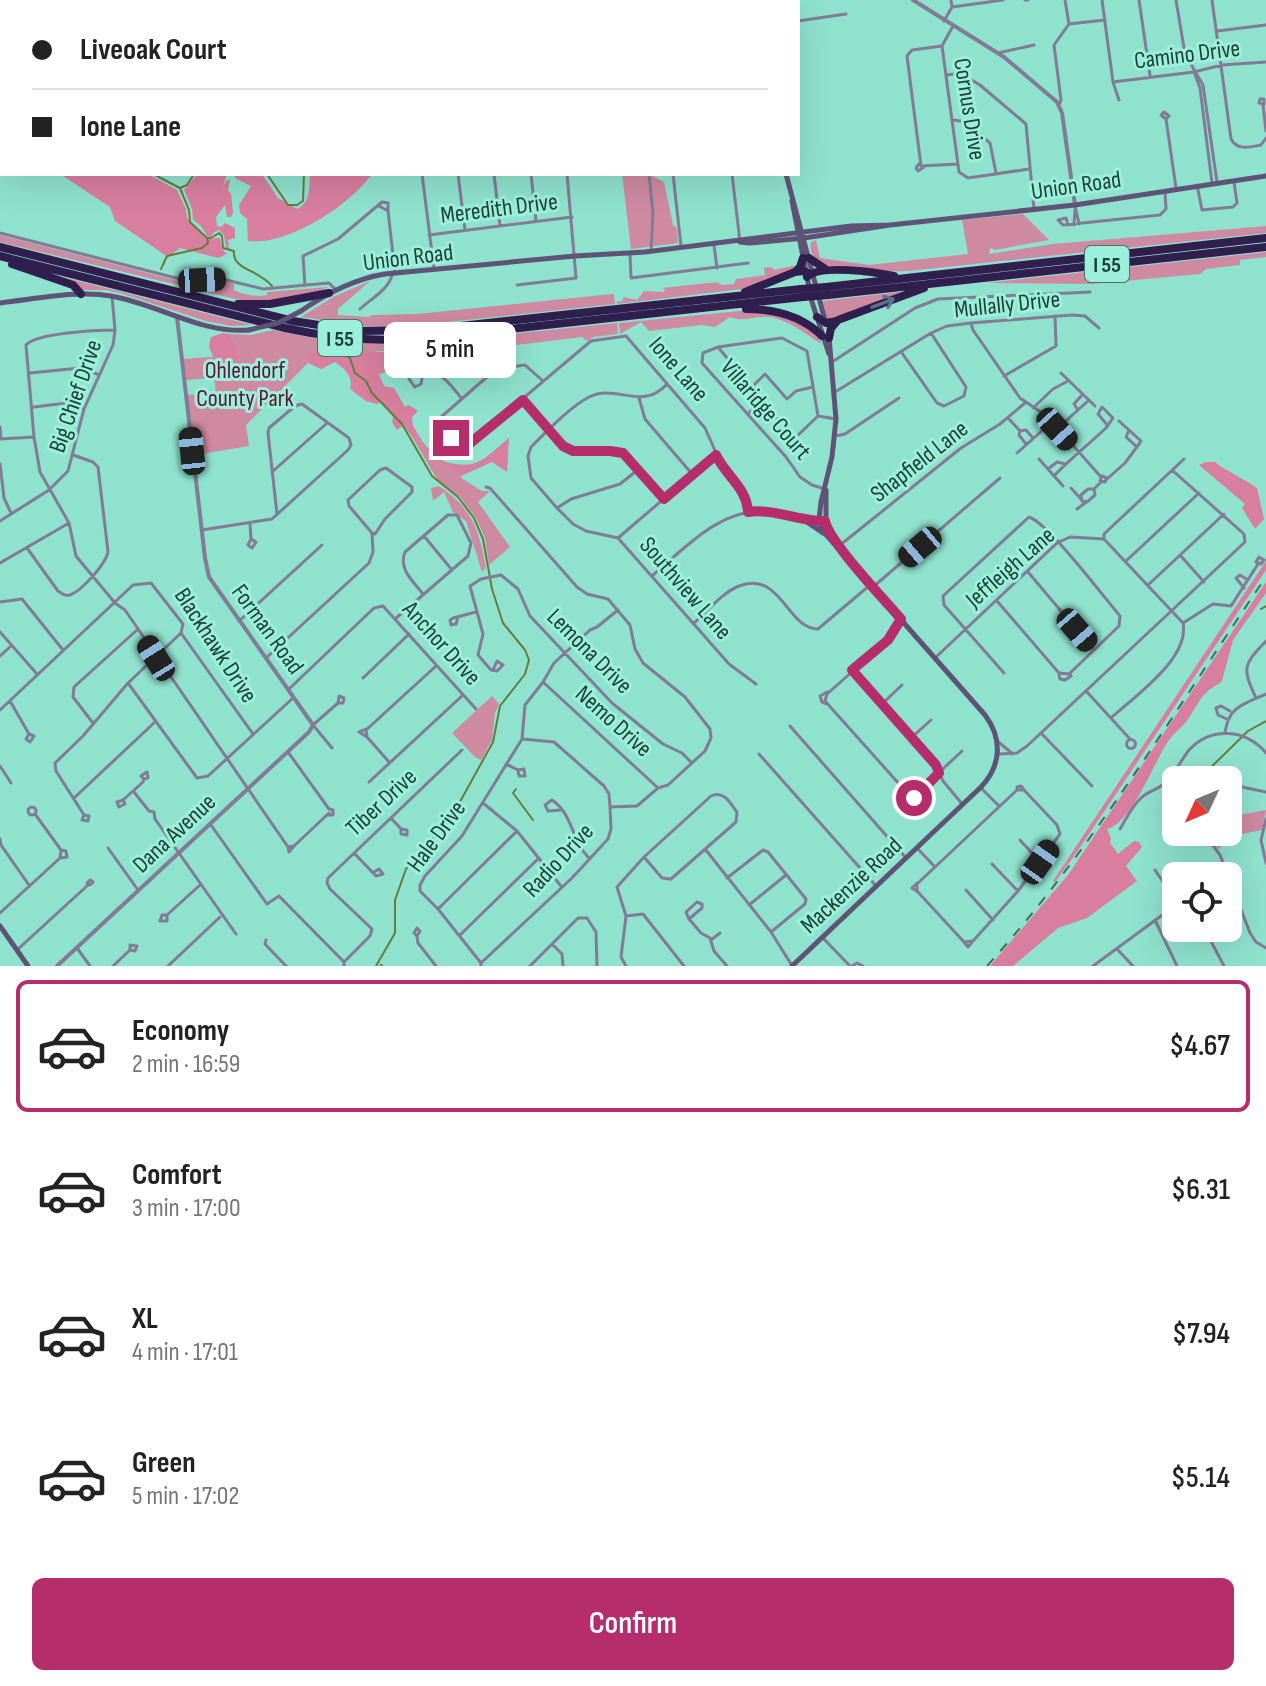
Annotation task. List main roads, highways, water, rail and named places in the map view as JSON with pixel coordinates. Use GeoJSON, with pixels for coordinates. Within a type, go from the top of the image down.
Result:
{"type":"FeatureCollection","features":[{"type":"Feature","properties":{"kind":"highway","name":"I 55"},"geometry":{"type":"LineString","coordinates":[[827,291],[906,278],[1266,238]]}},
{"type":"Feature","properties":{"kind":"highway","name":"I 55"},"geometry":{"type":"LineString","coordinates":[[0,247],[323,327],[390,332],[730,297],[948,281],[1266,247]]}},
{"type":"Feature","properties":{"kind":"highway"},"geometry":{"type":"LineString","coordinates":[[730,297],[795,272],[806,255],[827,270]]}},
{"type":"Feature","properties":{"kind":"highway"},"geometry":{"type":"LineString","coordinates":[[0,258],[73,285],[81,294]]}},
{"type":"Feature","properties":{"kind":"highway","name":"I 55"},"geometry":{"type":"LineString","coordinates":[[0,258],[285,328],[352,339],[420,339],[722,307],[802,293]]}},
{"type":"Feature","properties":{"kind":"highway"},"geometry":{"type":"LineString","coordinates":[[795,272],[810,274],[827,270],[906,278]]}},
{"type":"Feature","properties":{"kind":"highway"},"geometry":{"type":"LineString","coordinates":[[806,323],[838,320],[948,281]]}},
{"type":"Feature","properties":{"kind":"highway"},"geometry":{"type":"LineString","coordinates":[[225,304],[270,304],[332,292]]}},
{"type":"Feature","properties":{"kind":"highway"},"geometry":{"type":"LineString","coordinates":[[722,307],[773,311],[806,323],[826,337],[838,320]]}},
{"type":"Feature","properties":{"kind":"main road"},"geometry":{"type":"LineString","coordinates":[[786,176],[791,207],[826,337],[835,392],[835,436],[822,521],[824,533]]}},
{"type":"Feature","properties":{"kind":"main road","name":"Union Road"},"geometry":{"type":"LineString","coordinates":[[800,235],[815,236],[890,225],[1075,207],[1176,188],[1266,176]]}},
{"type":"Feature","properties":{"kind":"main road","name":"Union Road"},"geometry":{"type":"LineString","coordinates":[[0,303],[81,294],[112,296],[214,328],[249,330],[278,323],[332,292],[370,276],[750,243],[890,225]]}},
{"type":"Feature","properties":{"kind":"main road"},"geometry":{"type":"LineString","coordinates":[[800,235],[806,255]]}},
{"type":"Feature","properties":{"kind":"main road"},"geometry":{"type":"LineString","coordinates":[[806,255],[815,236]]}},
{"type":"Feature","properties":{"kind":"main road"},"geometry":{"type":"LineString","coordinates":[[826,489],[819,513],[838,547]]}},
{"type":"Feature","properties":{"kind":"main road"},"geometry":{"type":"LineString","coordinates":[[811,520],[819,513]]}},
{"type":"Feature","properties":{"kind":"main road"},"geometry":{"type":"LineString","coordinates":[[801,518],[838,547]]}},
{"type":"Feature","properties":{"kind":"main road","name":"Mackenzie Road"},"geometry":{"type":"LineString","coordinates":[[792,966],[981,787],[992,774],[998,754],[997,741],[988,719],[838,547]]}},
{"type":"Feature","properties":{"kind":"main road"},"geometry":{"type":"LineString","coordinates":[[0,926],[3,937],[28,966]]}},
{"type":"Feature","properties":{"kind":"waterway"},"geometry":{"type":"LineString","coordinates":[[157,176],[180,188],[187,185],[193,176]]}},
{"type":"Feature","properties":{"kind":"waterway"},"geometry":{"type":"LineString","coordinates":[[268,176],[288,205],[303,201],[304,176]]}},
{"type":"Feature","properties":{"kind":"waterway"},"geometry":{"type":"LineString","coordinates":[[180,188],[189,210],[190,222],[206,237]]}},
{"type":"Feature","properties":{"kind":"waterway"},"geometry":{"type":"LineString","coordinates":[[161,269],[167,256],[202,248],[208,243],[207,238],[219,233],[223,248],[234,251],[234,257],[241,266],[272,286]]}},
{"type":"Feature","properties":{"kind":"waterway"},"geometry":{"type":"LineString","coordinates":[[332,348],[350,358],[355,373],[366,381],[372,393],[402,424],[432,476],[458,497],[474,518],[483,539],[492,589],[503,623],[525,650],[529,660],[525,674],[500,706],[493,742],[451,818],[406,869],[395,900],[395,933],[376,966]]}},
{"type":"Feature","properties":{"kind":"waterway"},"geometry":{"type":"LineString","coordinates":[[1261,609],[1266,606]]}},
{"type":"Feature","properties":{"kind":"waterway"},"geometry":{"type":"LineString","coordinates":[[1212,766],[1248,731],[1266,721]]}},
{"type":"Feature","properties":{"kind":"waterway"},"geometry":{"type":"LineString","coordinates":[[516,789],[513,793],[533,820]]}},
{"type":"Feature","properties":{"kind":"railway"},"geometry":{"type":"LineString","coordinates":[[987,966],[1099,826],[1266,577]]}},
{"type":"Feature","properties":{"kind":"park label","name":"Ohlendorf County Park"},"geometry":{"type":"Point","coordinates":[245,384]}}]}
